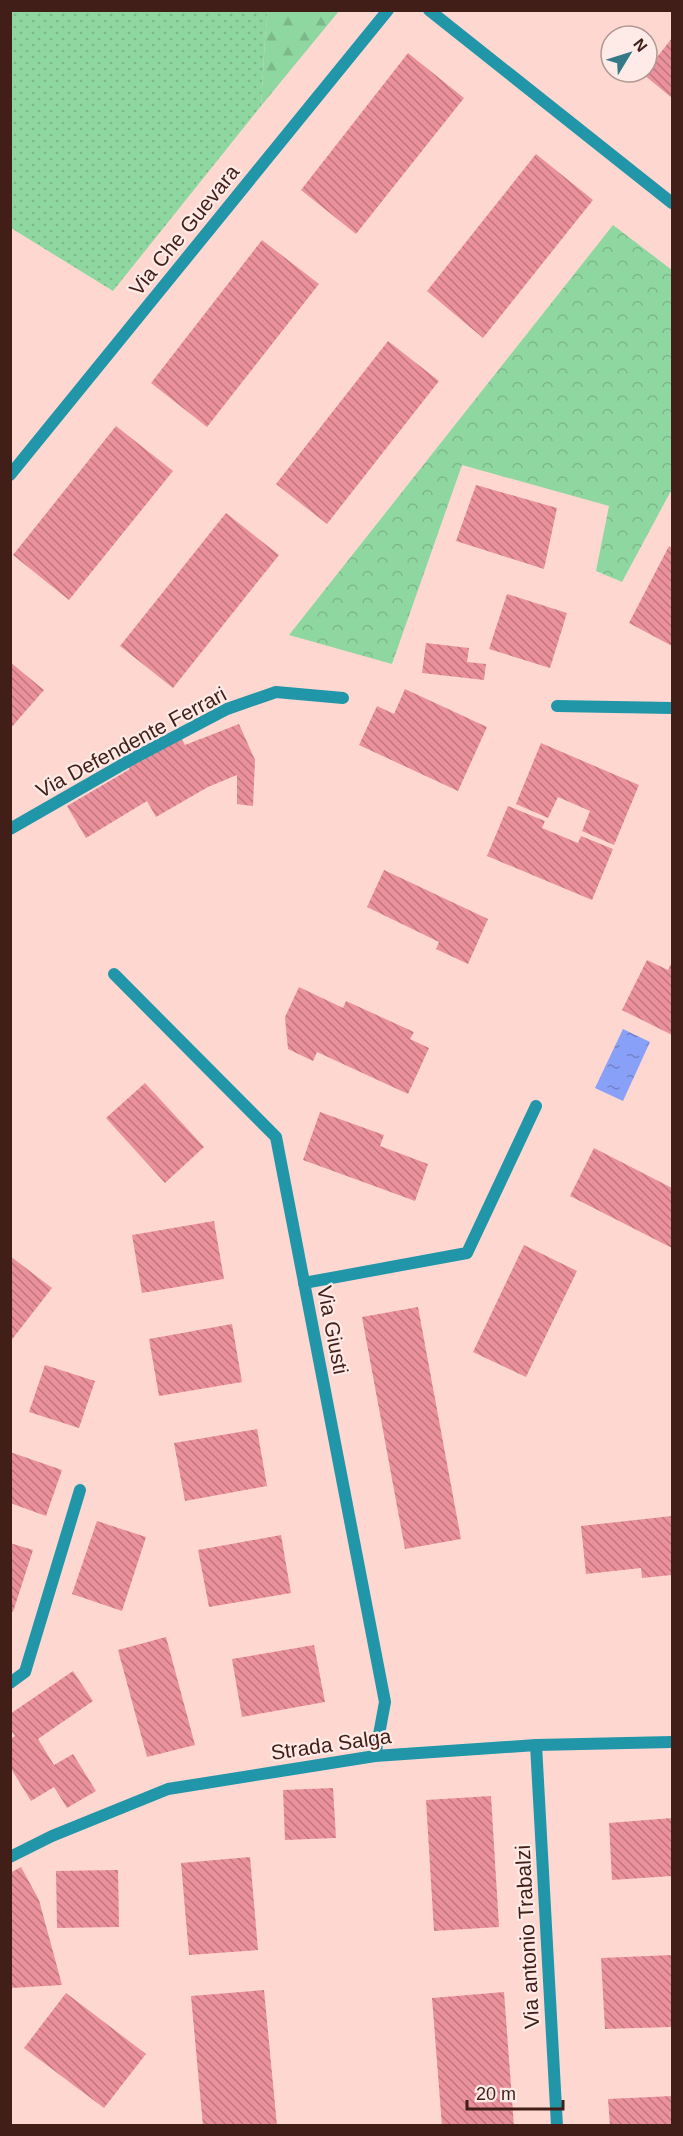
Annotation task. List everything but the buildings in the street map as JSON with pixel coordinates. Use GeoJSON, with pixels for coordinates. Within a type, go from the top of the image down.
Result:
{"type":"FeatureCollection","features":[{"type":"Feature","properties":{"kind":"street","name":"Via Che Guevara"},"geometry":{"type":"LineString","coordinates":[[10,475],[388,10]]}},
{"type":"Feature","properties":{"kind":"street"},"geometry":{"type":"LineString","coordinates":[[429,10],[672,203]]}},
{"type":"Feature","properties":{"kind":"street","name":"Via Defendente Ferrari"},"geometry":{"type":"LineString","coordinates":[[10,829],[132,759],[227,709],[276,692],[343,698]]}},
{"type":"Feature","properties":{"kind":"street"},"geometry":{"type":"LineString","coordinates":[[557,706],[672,708]]}},
{"type":"Feature","properties":{"kind":"street","name":"Via Giusti"},"geometry":{"type":"LineString","coordinates":[[114,974],[276,1137],[385,1702],[375,1756]]}},
{"type":"Feature","properties":{"kind":"street"},"geometry":{"type":"LineString","coordinates":[[304,1283],[467,1253],[536,1106]]}},
{"type":"Feature","properties":{"kind":"street"},"geometry":{"type":"LineString","coordinates":[[10,1683],[26,1672],[80,1490]]}},
{"type":"Feature","properties":{"kind":"street","name":"Strada Salga"},"geometry":{"type":"LineString","coordinates":[[10,1857],[52,1836],[168,1789],[375,1756],[536,1745],[672,1742]]}},
{"type":"Feature","properties":{"kind":"street","name":"Via antonio Trabalzi"},"geometry":{"type":"LineString","coordinates":[[536,1745],[557,2126]]}},
{"type":"Feature","properties":{"kind":"green space"},"geometry":{"type":"Polygon","coordinates":[[[10,11],[268,11],[261,106],[113,291],[11,228],[10,11]]]}},
{"type":"Feature","properties":{"kind":"green space"},"geometry":{"type":"Polygon","coordinates":[[[268,11],[339,11],[261,106],[265,39],[268,11]]]}},
{"type":"Feature","properties":{"kind":"green space"},"geometry":{"type":"Polygon","coordinates":[[[613,225],[672,270],[672,489],[622,582],[596,571],[609,506],[462,465],[392,664],[289,635],[613,225]]]}},
{"type":"Feature","properties":{"kind":"water"},"geometry":{"type":"Polygon","coordinates":[[[623,1029],[650,1042],[623,1101],[595,1088],[623,1029]]]}}]}
